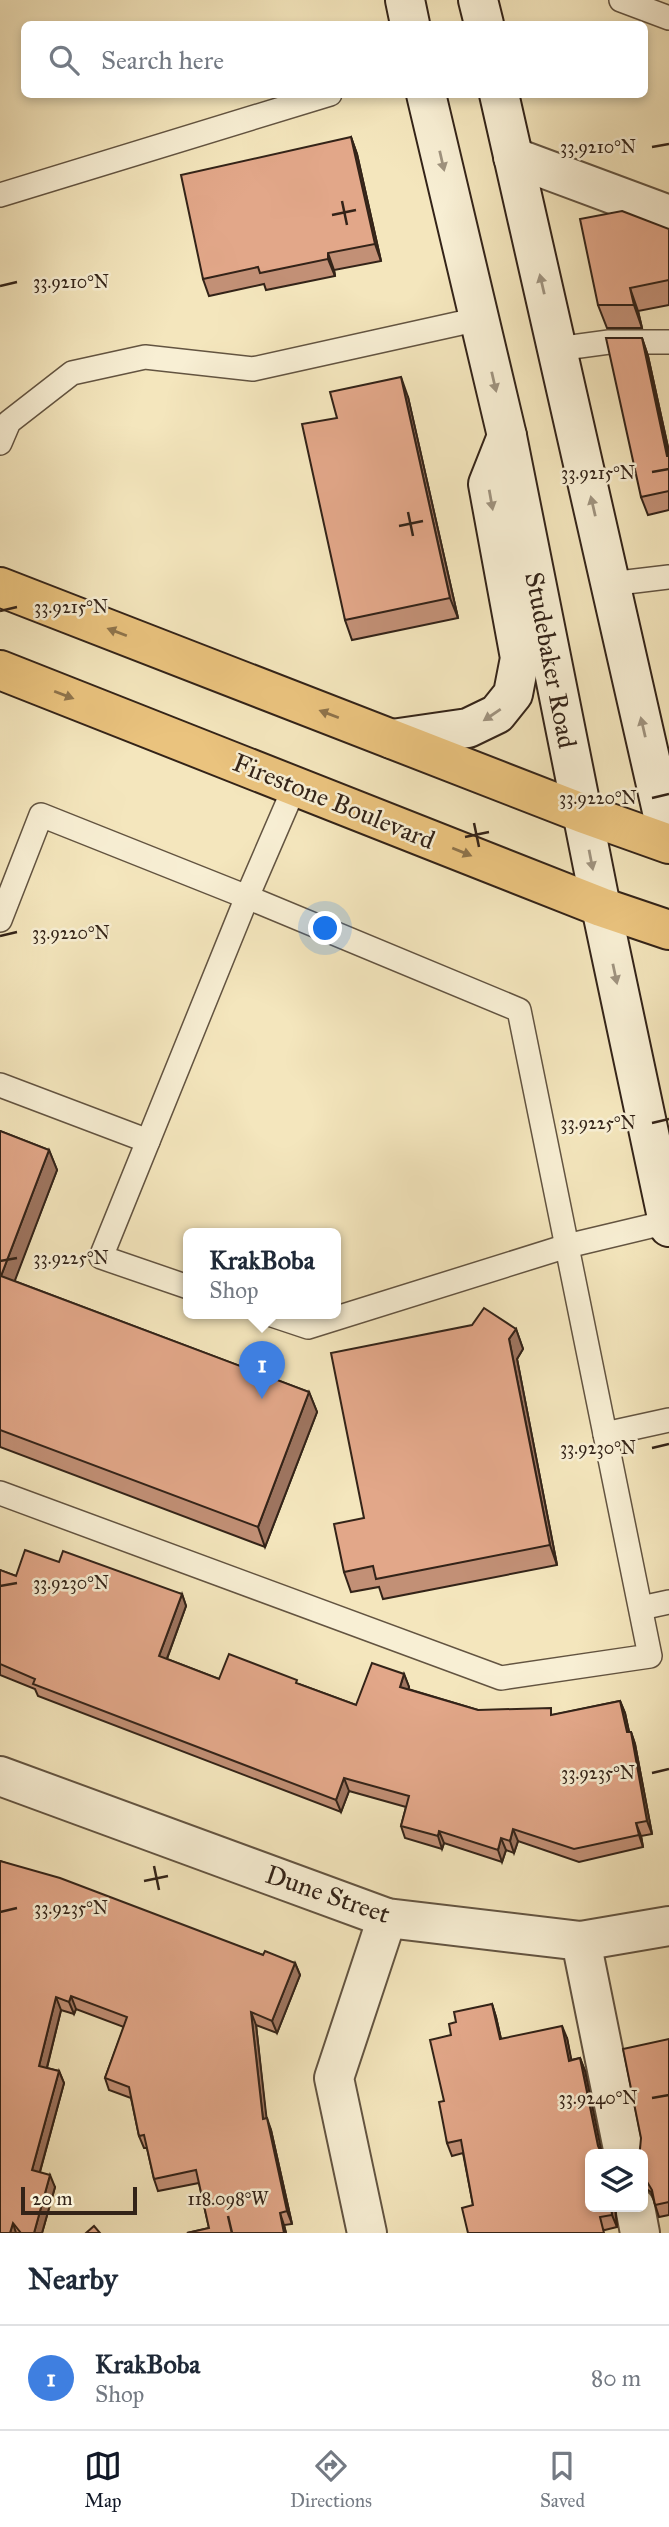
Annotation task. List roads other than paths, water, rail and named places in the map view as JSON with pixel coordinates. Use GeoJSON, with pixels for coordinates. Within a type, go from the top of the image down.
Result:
{"type":"FeatureCollection","features":[{"type":"Feature","properties":{"kind":"main road"},"geometry":{"type":"LineString","coordinates":[[405,0],[409,21]]}},
{"type":"Feature","properties":{"kind":"main road"},"geometry":{"type":"LineString","coordinates":[[478,0],[483,21]]}},
{"type":"Feature","properties":{"kind":"main road","name":"Studebaker Road"},"geometry":{"type":"LineString","coordinates":[[427,98],[508,436],[601,907],[668,1224]]}},
{"type":"Feature","properties":{"kind":"main road"},"geometry":{"type":"LineString","coordinates":[[500,98],[669,843]]}},
{"type":"Feature","properties":{"kind":"main road"},"geometry":{"type":"LineString","coordinates":[[513,157],[669,215]]}},
{"type":"Feature","properties":{"kind":"main road"},"geometry":{"type":"LineString","coordinates":[[392,739],[468,728],[497,714],[513,694],[520,658],[488,484],[508,436]]}},
{"type":"Feature","properties":{"kind":"main road"},"geometry":{"type":"LineString","coordinates":[[0,587],[582,813],[669,843]]}},
{"type":"Feature","properties":{"kind":"main road","name":"Firestone Boulevard"},"geometry":{"type":"LineString","coordinates":[[0,670],[601,907],[669,930]]}},
{"type":"Feature","properties":{"kind":"main road","name":"Dune Street"},"geometry":{"type":"LineString","coordinates":[[0,1776],[387,1918],[581,1941],[669,1926]]}},
{"type":"Feature","properties":{"kind":"main road"},"geometry":{"type":"LineString","coordinates":[[367,2233],[334,2078],[387,1918]]}},
{"type":"Feature","properties":{"kind":"main road"},"geometry":{"type":"LineString","coordinates":[[581,1941],[623,2149]]}},
{"type":"Feature","properties":{"kind":"main road"},"geometry":{"type":"LineString","coordinates":[[636,2212],[640,2233]]}},
{"type":"Feature","properties":{"kind":"lane"},"geometry":{"type":"LineString","coordinates":[[621,0],[669,18]]}},
{"type":"Feature","properties":{"kind":"lane"},"geometry":{"type":"LineString","coordinates":[[0,195],[317,98]]}},
{"type":"Feature","properties":{"kind":"lane"},"geometry":{"type":"LineString","coordinates":[[0,443],[9,422],[72,373],[145,357],[253,369],[479,319]]}},
{"type":"Feature","properties":{"kind":"lane"},"geometry":{"type":"LineString","coordinates":[[557,349],[609,342],[669,342]]}},
{"type":"Feature","properties":{"kind":"lane"},"geometry":{"type":"LineString","coordinates":[[610,584],[669,577]]}},
{"type":"Feature","properties":{"kind":"lane"},"geometry":{"type":"LineString","coordinates":[[183,1285],[101,1257],[247,897],[295,786]]}},
{"type":"Feature","properties":{"kind":"lane"},"geometry":{"type":"LineString","coordinates":[[0,920],[41,815],[519,1010],[650,1656],[502,1678],[0,1493]]}},
{"type":"Feature","properties":{"kind":"lane"},"geometry":{"type":"LineString","coordinates":[[0,1086],[148,1141]]}},
{"type":"Feature","properties":{"kind":"lane"},"geometry":{"type":"LineString","coordinates":[[341,1317],[567,1246],[668,1224]]}},
{"type":"Feature","properties":{"kind":"lane"},"geometry":{"type":"LineString","coordinates":[[285,1319],[308,1327],[334,1319]]}},
{"type":"Feature","properties":{"kind":"lane"},"geometry":{"type":"LineString","coordinates":[[605,1434],[669,1420]]}},
{"type":"Feature","properties":{"kind":"lane"},"geometry":{"type":"LineString","coordinates":[[641,1608],[669,1602]]}},
{"type":"Feature","properties":{"kind":"place","name":"KrakBoba"},"geometry":{"type":"Point","coordinates":[262,1399]}}]}
